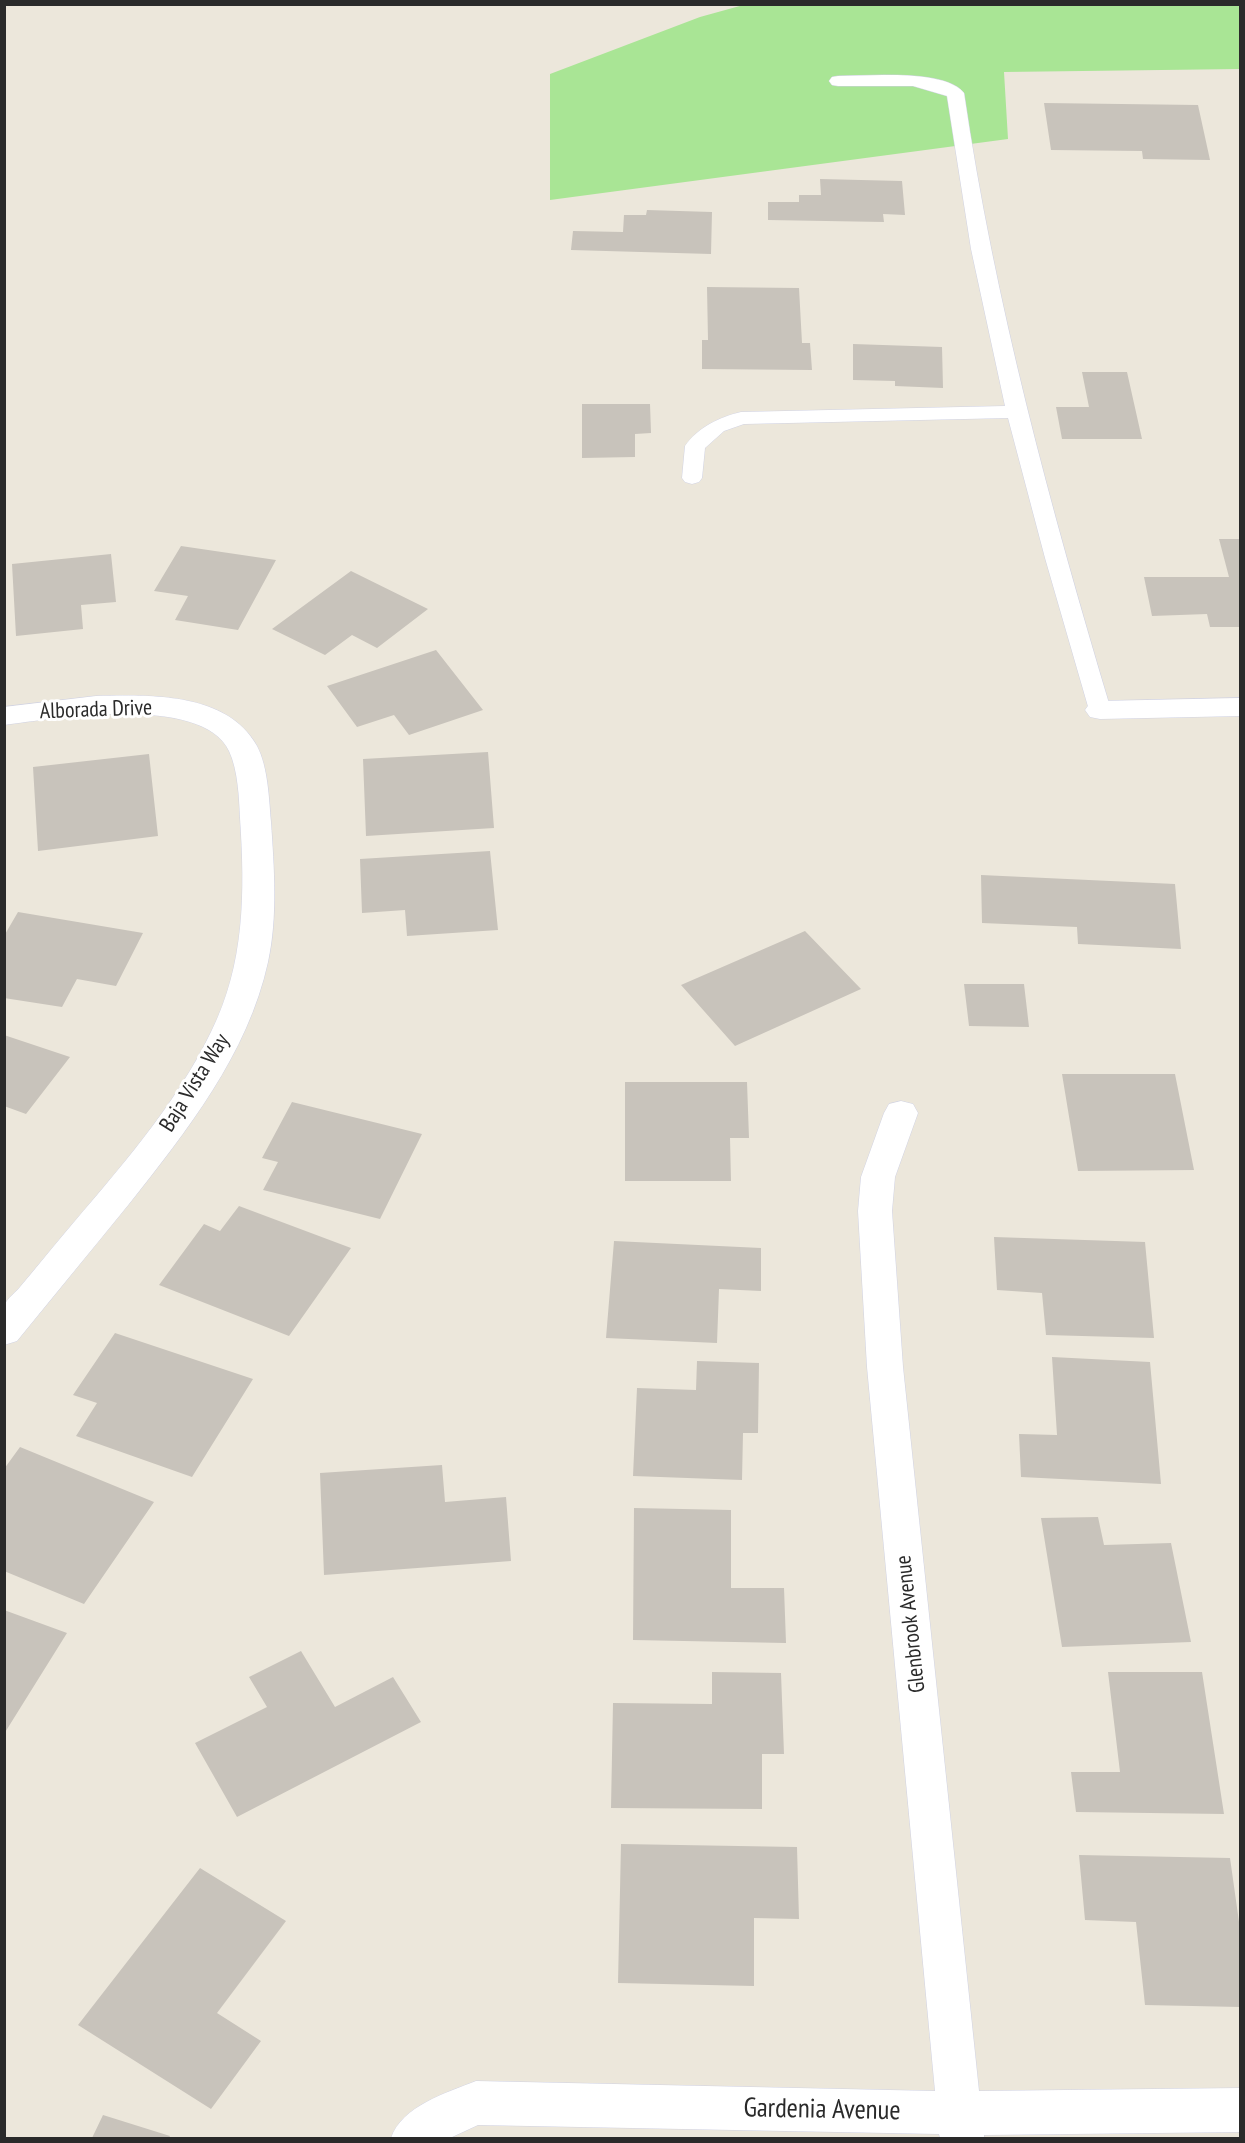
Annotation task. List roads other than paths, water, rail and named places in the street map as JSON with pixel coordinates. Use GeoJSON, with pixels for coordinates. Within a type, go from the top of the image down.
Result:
{"type":"FeatureCollection","features":[{"type":"Feature","properties":{"kind":"street","name":"Alborada Drive"},"geometry":{"type":"LineString","coordinates":[[4,716],[64,707],[111,704],[187,709]]}},
{"type":"Feature","properties":{"kind":"street"},"geometry":{"type":"LineString","coordinates":[[1100,710],[1240,707]]}},
{"type":"Feature","properties":{"kind":"street","name":"Baja Vista Way"},"geometry":{"type":"LineString","coordinates":[[4,1331],[151,1153],[212,1063],[236,1012],[252,963],[258,917],[256,809],[243,747],[226,728],[202,714],[187,709]]}},
{"type":"Feature","properties":{"kind":"street","name":"Glenbrook Avenue"},"geometry":{"type":"LineString","coordinates":[[901,1113],[878,1177],[875,1211],[885,1367],[961,2126]]}},
{"type":"Feature","properties":{"kind":"street","name":"Gardenia Avenue"},"geometry":{"type":"LineString","coordinates":[[413,2139],[426,2127],[476,2103],[961,2126],[1240,2110]]}},
{"type":"Feature","properties":{"kind":"lane"},"geometry":{"type":"LineString","coordinates":[[838,81],[891,80],[941,85],[955,93],[960,135],[987,276],[1017,412],[1057,568],[1100,710]]}},
{"type":"Feature","properties":{"kind":"lane"},"geometry":{"type":"LineString","coordinates":[[692,478],[695,446],[717,427],[741,418],[1017,412]]}}]}
